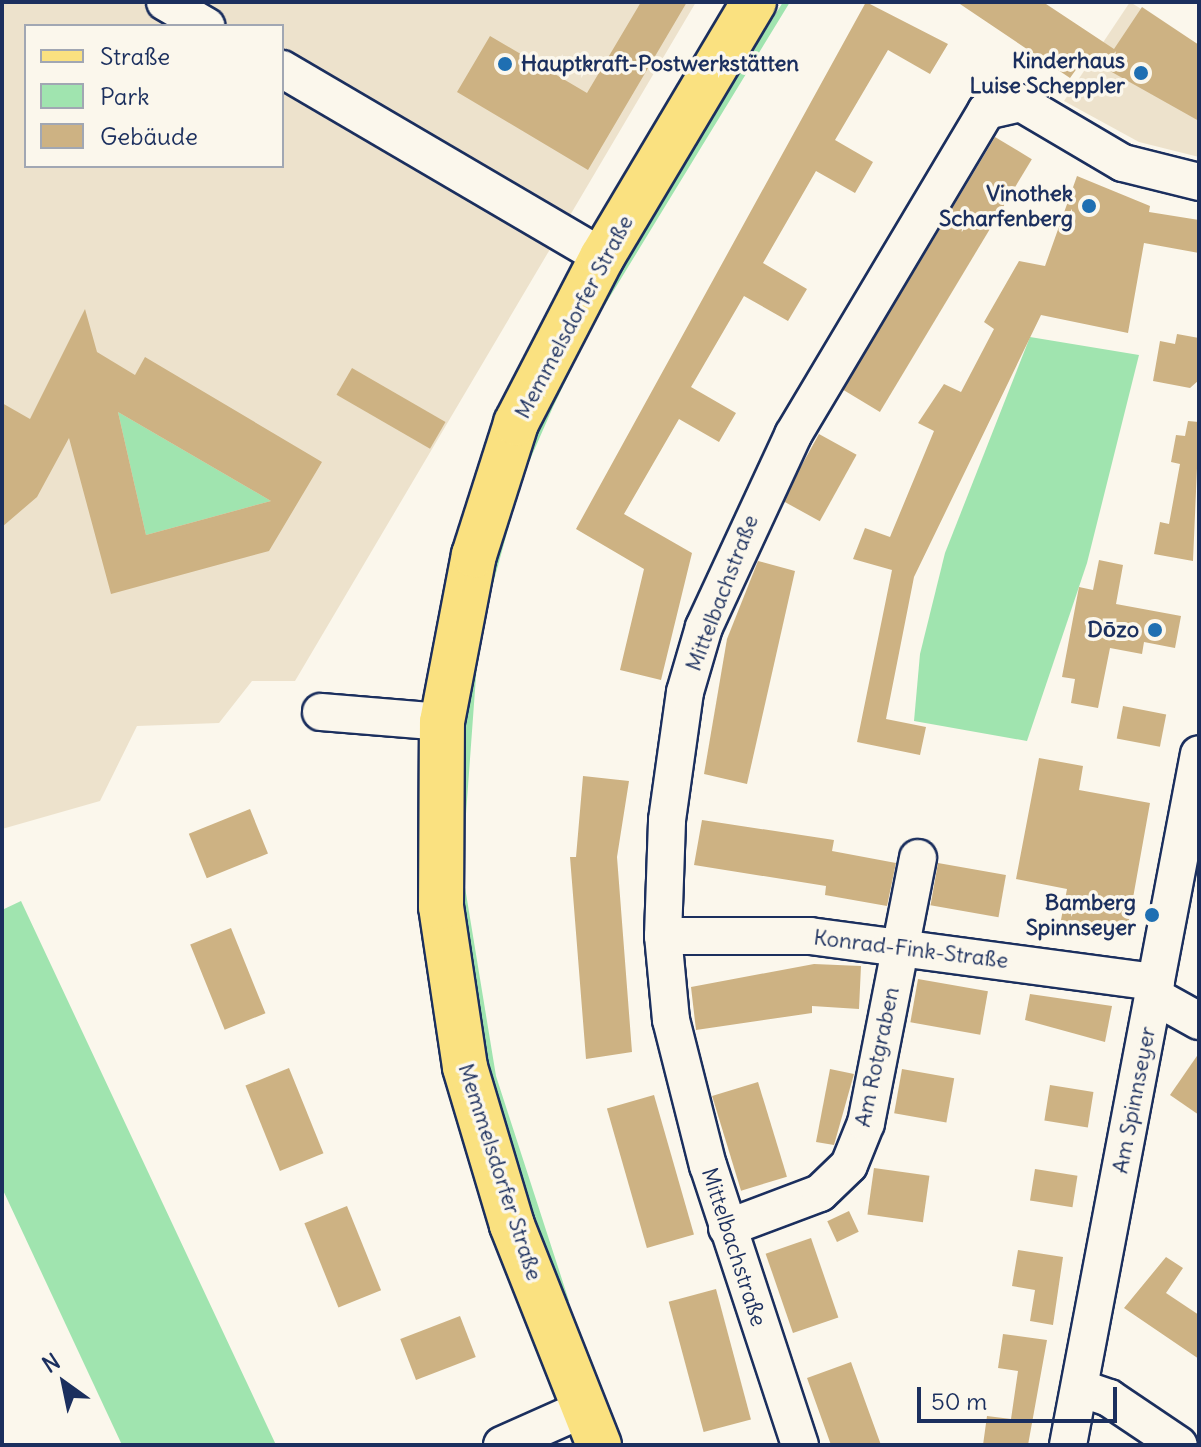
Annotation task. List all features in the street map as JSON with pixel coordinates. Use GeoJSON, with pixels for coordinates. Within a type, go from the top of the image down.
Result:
{"type":"FeatureCollection","features":[{"type":"Feature","properties":{"kind":"main road","name":"Memmelsdorfer Straße"},"geometry":{"type":"LineString","coordinates":[[592,1427],[512,1225],[465,1067],[441,907],[442,722],[455,636],[493,486],[552,347],[754,2]]}},
{"type":"Feature","properties":{"kind":"street"},"geometry":{"type":"LineString","coordinates":[[165,2],[203,24]]}},
{"type":"Feature","properties":{"kind":"street"},"geometry":{"type":"LineString","coordinates":[[284,70],[602,257]]}},
{"type":"Feature","properties":{"kind":"street","name":"Mittelbachstraße"},"geometry":{"type":"LineString","coordinates":[[800,1445],[727,1228],[680,1072],[663,936],[675,750],[715,599],[793,435],[975,122],[995,106],[1021,103],[1123,163],[1199,182]]}},
{"type":"Feature","properties":{"kind":"street"},"geometry":{"type":"LineString","coordinates":[[321,712],[442,722]]}},
{"type":"Feature","properties":{"kind":"street","name":"Am Spinnseyer"},"geometry":{"type":"LineString","coordinates":[[1068,1445],[1199,754]]}},
{"type":"Feature","properties":{"kind":"street","name":"Am Rotgraben"},"geometry":{"type":"LineString","coordinates":[[727,1228],[820,1193],[849,1165],[866,1123],[918,858]]}},
{"type":"Feature","properties":{"kind":"street","name":"Konrad-Fink-Straße"},"geometry":{"type":"LineString","coordinates":[[663,936],[810,936],[901,944],[1155,989]]}},
{"type":"Feature","properties":{"kind":"street"},"geometry":{"type":"LineString","coordinates":[[1155,989],[1199,1021]]}},
{"type":"Feature","properties":{"kind":"street"},"geometry":{"type":"LineString","coordinates":[[1080,1388],[1109,1398],[1179,1445]]}},
{"type":"Feature","properties":{"kind":"street"},"geometry":{"type":"LineString","coordinates":[[502,1445],[592,1427]]}},
{"type":"Feature","properties":{"kind":"shaded area"},"geometry":{"type":"Polygon","coordinates":[[[2,2],[696,2],[295,681],[252,681],[219,723],[137,726],[100,801],[2,829],[2,2]]]}},
{"type":"Feature","properties":{"kind":"shaded area","name":"Kinderhaus Luise Scheppler"},"geometry":{"type":"Polygon","coordinates":[[[1130,2],[1199,45],[1199,157],[1139,142],[1064,101],[1130,2]]]}},
{"type":"Feature","properties":{"kind":"green space"},"geometry":{"type":"Polygon","coordinates":[[[783,2],[790,2],[592,326],[553,407],[522,478],[479,635],[462,869],[496,1076],[569,1301],[562,1303],[490,1094],[458,917],[458,732],[479,600],[543,405],[592,311],[783,2]]]}},
{"type":"Feature","properties":{"kind":"green space"},"geometry":{"type":"Polygon","coordinates":[[[1030,337],[1139,355],[1087,563],[1027,741],[914,721],[920,654],[945,553],[1030,337]]]}},
{"type":"Feature","properties":{"kind":"green space"},"geometry":{"type":"Polygon","coordinates":[[[118,412],[271,501],[146,535],[118,412]]]}},
{"type":"Feature","properties":{"kind":"green space"},"geometry":{"type":"Polygon","coordinates":[[[21,901],[276,1445],[122,1445],[2,1188],[2,910],[21,901]]]}},
{"type":"Feature","properties":{"kind":"building","name":"Hauptkraft-Postwerkstätten"},"geometry":{"type":"Polygon","coordinates":[[[641,2],[687,2],[588,170],[457,92],[490,36],[587,93],[641,2]]]}},
{"type":"Feature","properties":{"kind":"building"},"geometry":{"type":"Polygon","coordinates":[[[866,2],[948,44],[930,74],[888,50],[835,140],[873,162],[855,193],[816,171],[763,263],[807,289],[788,321],[744,296],[691,387],[736,413],[719,442],[679,419],[624,514],[692,553],[661,680],[620,670],[644,569],[576,529],[866,2]]]}},
{"type":"Feature","properties":{"kind":"building"},"geometry":{"type":"Polygon","coordinates":[[[957,2],[1043,2],[1114,49],[1142,7],[1199,45],[1199,121],[1085,57],[1070,78],[957,2]]]}},
{"type":"Feature","properties":{"kind":"building"},"geometry":{"type":"Polygon","coordinates":[[[995,137],[1032,159],[880,412],[843,390],[995,137]]]}},
{"type":"Feature","properties":{"kind":"building"},"geometry":{"type":"Polygon","coordinates":[[[1077,176],[1150,206],[1149,212],[1199,220],[1199,253],[1144,243],[1128,333],[1041,315],[914,577],[886,719],[926,727],[920,755],[857,742],[892,570],[853,559],[865,528],[890,537],[934,431],[918,423],[944,384],[961,392],[994,329],[984,322],[1019,261],[1045,266],[1077,176]]]}},
{"type":"Feature","properties":{"kind":"building"},"geometry":{"type":"Polygon","coordinates":[[[85,309],[97,352],[135,375],[145,357],[322,462],[269,551],[111,594],[69,438],[37,497],[2,527],[2,403],[30,419],[85,309]],[[118,412],[146,535],[271,501],[118,412]]]}},
{"type":"Feature","properties":{"kind":"building"},"geometry":{"type":"Polygon","coordinates":[[[1177,334],[1199,338],[1199,380],[1190,388],[1153,381],[1160,341],[1175,344],[1177,334]]]}},
{"type":"Feature","properties":{"kind":"building"},"geometry":{"type":"Polygon","coordinates":[[[352,368],[446,422],[430,449],[336,395],[352,368]]]}},
{"type":"Feature","properties":{"kind":"building"},"geometry":{"type":"Polygon","coordinates":[[[1188,421],[1199,422],[1193,561],[1154,554],[1160,522],[1169,524],[1180,464],[1171,462],[1176,435],[1185,436],[1188,421]]]}},
{"type":"Feature","properties":{"kind":"building"},"geometry":{"type":"Polygon","coordinates":[[[819,434],[857,455],[820,521],[782,500],[819,434]]]}},
{"type":"Feature","properties":{"kind":"building"},"geometry":{"type":"Polygon","coordinates":[[[1099,560],[1123,565],[1116,604],[1181,616],[1175,648],[1144,642],[1142,654],[1110,648],[1098,708],[1071,703],[1075,679],[1062,677],[1079,587],[1093,590],[1099,560]]]}},
{"type":"Feature","properties":{"kind":"building"},"geometry":{"type":"Polygon","coordinates":[[[758,561],[795,571],[747,784],[704,774],[727,639],[758,561]]]}},
{"type":"Feature","properties":{"kind":"building"},"geometry":{"type":"Polygon","coordinates":[[[1123,706],[1166,714],[1160,747],[1117,738],[1123,706]]]}},
{"type":"Feature","properties":{"kind":"building"},"geometry":{"type":"Polygon","coordinates":[[[1039,758],[1083,766],[1079,790],[1150,803],[1126,937],[1060,925],[1067,889],[1016,879],[1039,758]]]}},
{"type":"Feature","properties":{"kind":"building"},"geometry":{"type":"Polygon","coordinates":[[[583,776],[629,781],[617,857],[632,1052],[586,1059],[570,857],[576,857],[583,776]]]}},
{"type":"Feature","properties":{"kind":"building"},"geometry":{"type":"Polygon","coordinates":[[[250,809],[268,854],[207,878],[189,834],[250,809]]]}},
{"type":"Feature","properties":{"kind":"building"},"geometry":{"type":"Polygon","coordinates":[[[702,820],[834,840],[832,851],[896,863],[887,906],[825,895],[826,886],[694,865],[702,820]]]}},
{"type":"Feature","properties":{"kind":"building"},"geometry":{"type":"Polygon","coordinates":[[[938,863],[1006,875],[998,917],[931,905],[938,863]]]}},
{"type":"Feature","properties":{"kind":"building"},"geometry":{"type":"Polygon","coordinates":[[[231,928],[265,1013],[225,1030],[190,944],[231,928]]]}},
{"type":"Feature","properties":{"kind":"building"},"geometry":{"type":"Polygon","coordinates":[[[814,964],[861,966],[859,1009],[812,1006],[812,1013],[696,1030],[691,987],[814,964]]]}},
{"type":"Feature","properties":{"kind":"building"},"geometry":{"type":"Polygon","coordinates":[[[918,979],[988,991],[980,1035],[910,1022],[918,979]]]}},
{"type":"Feature","properties":{"kind":"building"},"geometry":{"type":"Polygon","coordinates":[[[1030,994],[1112,1006],[1105,1042],[1025,1020],[1030,994]]]}},
{"type":"Feature","properties":{"kind":"building"},"geometry":{"type":"Polygon","coordinates":[[[1199,1053],[1199,1115],[1170,1095],[1199,1053]]]}},
{"type":"Feature","properties":{"kind":"building"},"geometry":{"type":"Polygon","coordinates":[[[289,1068],[323,1153],[280,1171],[245,1086],[289,1068]]]}},
{"type":"Feature","properties":{"kind":"building"},"geometry":{"type":"Polygon","coordinates":[[[830,1069],[854,1074],[834,1145],[816,1142],[830,1069]]]}},
{"type":"Feature","properties":{"kind":"building"},"geometry":{"type":"Polygon","coordinates":[[[902,1069],[954,1078],[946,1123],[894,1113],[902,1069]]]}},
{"type":"Feature","properties":{"kind":"building"},"geometry":{"type":"Polygon","coordinates":[[[758,1082],[787,1177],[741,1191],[712,1096],[758,1082]]]}},
{"type":"Feature","properties":{"kind":"building"},"geometry":{"type":"Polygon","coordinates":[[[1050,1085],[1093,1092],[1088,1127],[1044,1121],[1050,1085]]]}},
{"type":"Feature","properties":{"kind":"building"},"geometry":{"type":"Polygon","coordinates":[[[654,1095],[694,1234],[647,1248],[607,1109],[654,1095]]]}},
{"type":"Feature","properties":{"kind":"building"},"geometry":{"type":"Polygon","coordinates":[[[874,1168],[929,1176],[923,1222],[867,1215],[874,1168]]]}},
{"type":"Feature","properties":{"kind":"building"},"geometry":{"type":"Polygon","coordinates":[[[1035,1169],[1077,1176],[1072,1207],[1030,1201],[1035,1169]]]}},
{"type":"Feature","properties":{"kind":"building"},"geometry":{"type":"Polygon","coordinates":[[[347,1206],[381,1290],[338,1308],[304,1223],[347,1206]]]}},
{"type":"Feature","properties":{"kind":"building"},"geometry":{"type":"Polygon","coordinates":[[[849,1211],[859,1232],[837,1242],[827,1221],[849,1211]]]}},
{"type":"Feature","properties":{"kind":"building"},"geometry":{"type":"Polygon","coordinates":[[[811,1238],[838,1317],[793,1333],[766,1254],[811,1238]]]}},
{"type":"Feature","properties":{"kind":"building"},"geometry":{"type":"Polygon","coordinates":[[[1018,1250],[1063,1257],[1053,1325],[1030,1321],[1035,1290],[1012,1286],[1018,1250]]]}},
{"type":"Feature","properties":{"kind":"building"},"geometry":{"type":"Polygon","coordinates":[[[1166,1257],[1183,1268],[1166,1293],[1199,1315],[1199,1359],[1124,1308],[1166,1257]]]}},
{"type":"Feature","properties":{"kind":"building"},"geometry":{"type":"Polygon","coordinates":[[[716,1289],[751,1419],[704,1432],[669,1302],[716,1289]]]}},
{"type":"Feature","properties":{"kind":"building"},"geometry":{"type":"Polygon","coordinates":[[[460,1316],[476,1357],[416,1380],[400,1339],[460,1316]]]}},
{"type":"Feature","properties":{"kind":"building"},"geometry":{"type":"Polygon","coordinates":[[[1003,1334],[1047,1340],[1028,1445],[983,1445],[987,1416],[1011,1419],[1018,1371],[998,1368],[1003,1334]]]}},
{"type":"Feature","properties":{"kind":"building"},"geometry":{"type":"Polygon","coordinates":[[[851,1362],[881,1445],[831,1445],[807,1378],[851,1362]]]}},
{"type":"Feature","properties":{"kind":"place","name":"Hauptkraft-Postwerkstätten"},"geometry":{"type":"Point","coordinates":[505,64]}},
{"type":"Feature","properties":{"kind":"place","name":"Kinderhaus Luise Scheppler"},"geometry":{"type":"Point","coordinates":[1141,73]}},
{"type":"Feature","properties":{"kind":"place","name":"Vinothek Scharfenberg"},"geometry":{"type":"Point","coordinates":[1089,206]}},
{"type":"Feature","properties":{"kind":"place","name":"Dōzo"},"geometry":{"type":"Point","coordinates":[1155,630]}},
{"type":"Feature","properties":{"kind":"place","name":"Bamberg Spinnseyer"},"geometry":{"type":"Point","coordinates":[1152,915]}}]}
